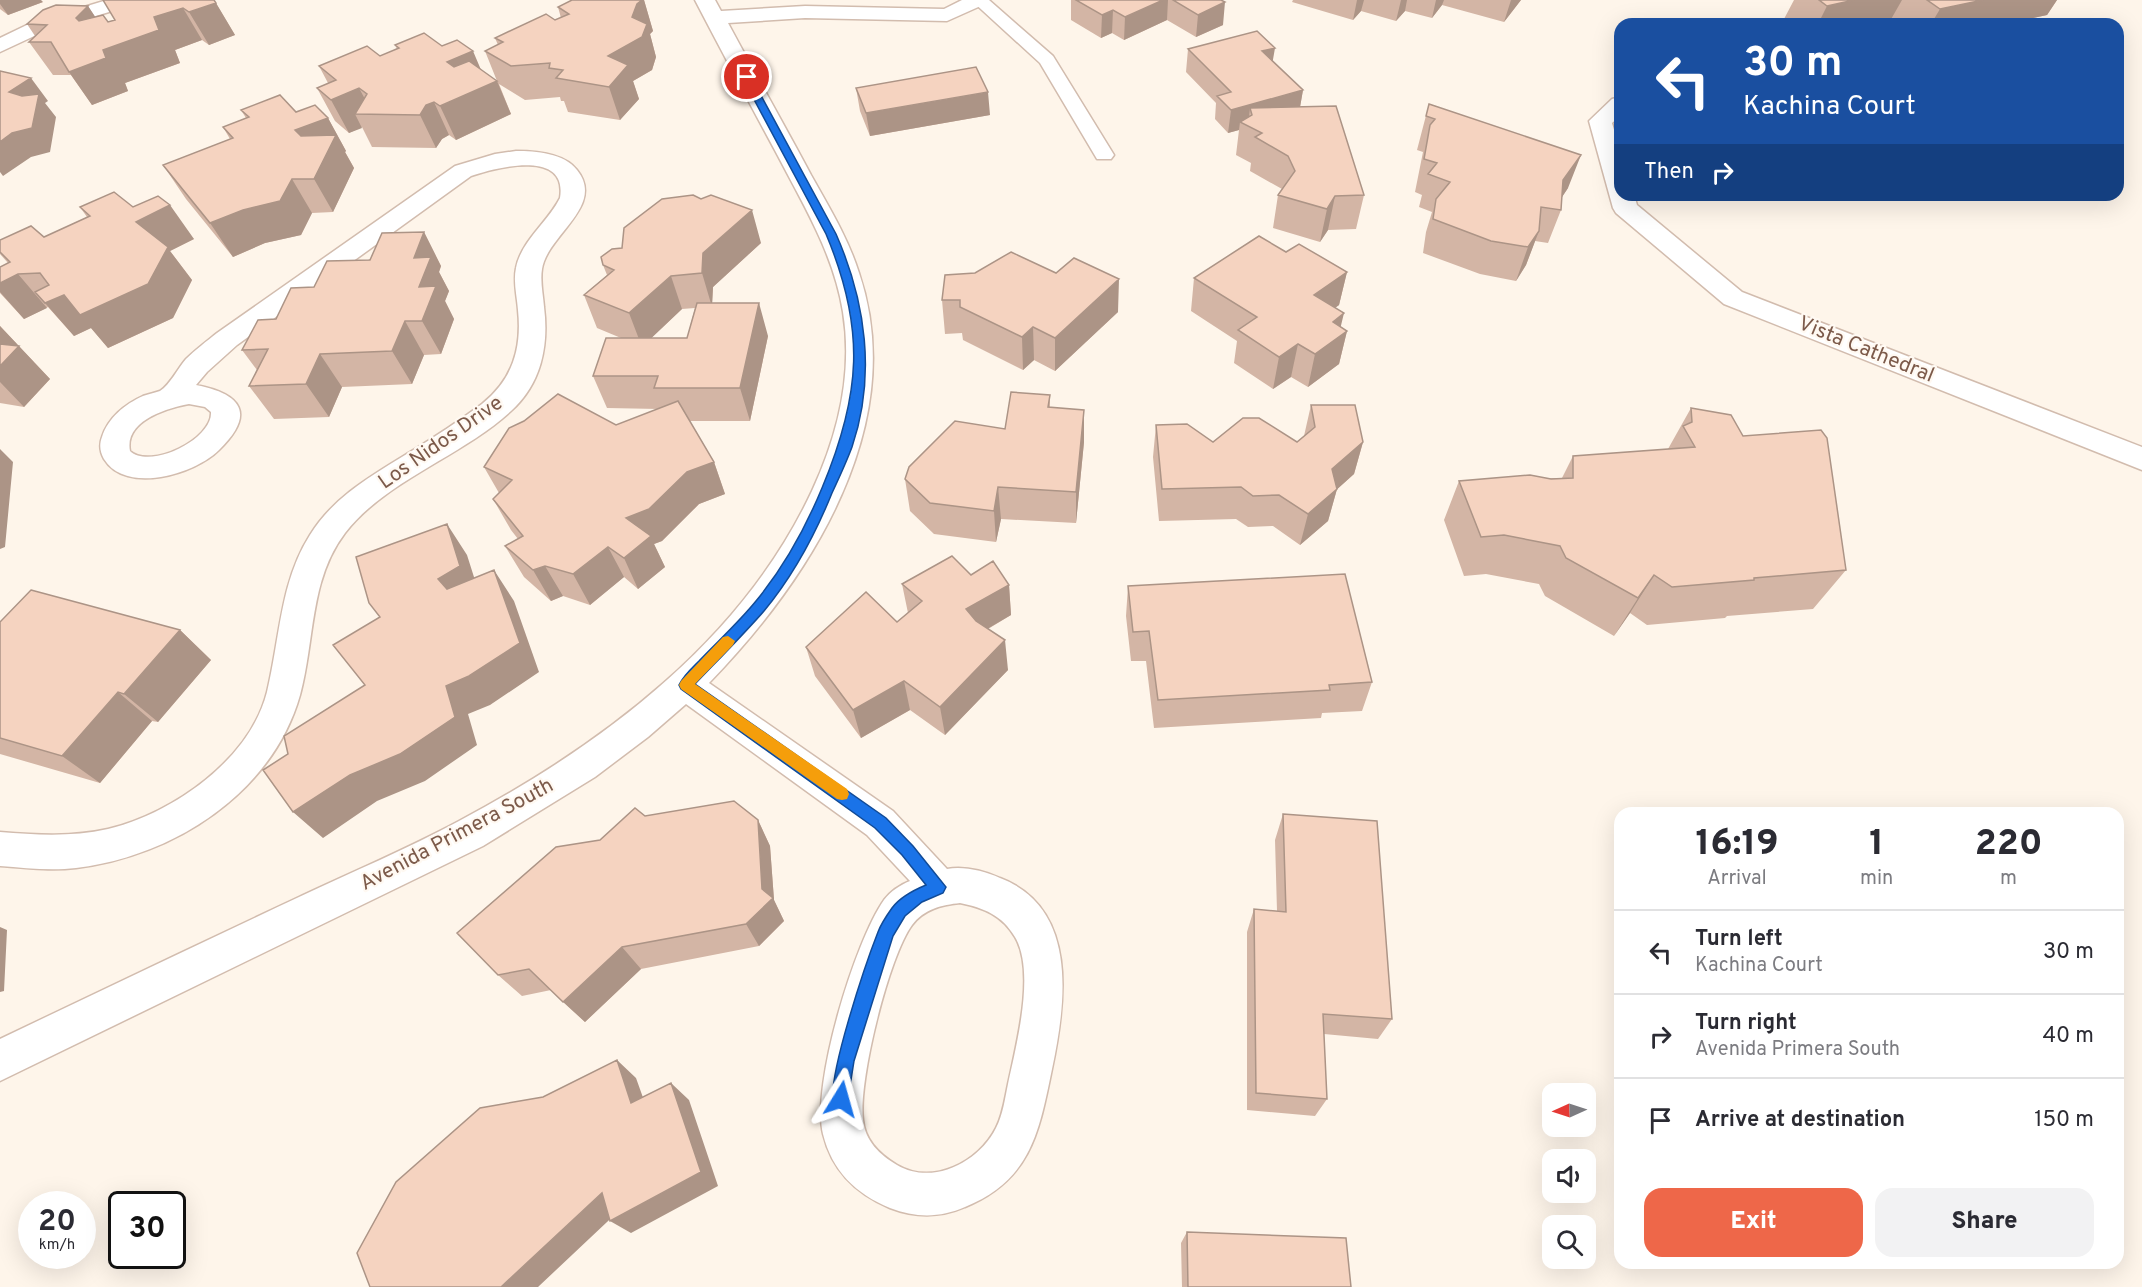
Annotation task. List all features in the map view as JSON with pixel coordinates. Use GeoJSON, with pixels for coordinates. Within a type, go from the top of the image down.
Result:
{"type":"FeatureCollection","features":[{"type":"Feature","properties":{"kind":"street"},"geometry":{"type":"LineString","coordinates":[[0,46],[25,32],[129,0]]}},
{"type":"Feature","properties":{"kind":"street"},"geometry":{"type":"LineString","coordinates":[[710,9],[947,15],[979,0]]}},
{"type":"Feature","properties":{"kind":"street","name":"Avenida Primera South"},"geometry":{"type":"LineString","coordinates":[[0,1060],[470,834],[531,800],[588,763],[642,723],[686,685],[760,606],[788,567],[812,528],[846,446],[855,411],[860,377],[857,314],[842,260],[831,234],[710,9]]}},
{"type":"Feature","properties":{"kind":"street"},"geometry":{"type":"LineString","coordinates":[[1614,109],[1600,121],[1614,169]]}},
{"type":"Feature","properties":{"kind":"street","name":"Los Nidos Drive"},"geometry":{"type":"LineString","coordinates":[[0,849],[78,851],[109,846],[174,820],[230,780],[253,753],[271,725],[282,697],[305,584],[316,555],[333,526],[367,494],[502,403],[516,388],[532,355],[534,337],[528,277],[530,263],[536,249],[573,201],[575,190],[573,180],[565,170],[542,160],[509,159],[463,171],[227,339],[197,365],[172,396]]}},
{"type":"Feature","properties":{"kind":"street","name":"Vista Cathedral"},"geometry":{"type":"LineString","coordinates":[[1623,201],[1625,208],[1733,298],[2142,459]]}},
{"type":"Feature","properties":{"kind":"street"},"geometry":{"type":"LineString","coordinates":[[686,685],[880,823],[908,850],[938,887]]}},
{"type":"Feature","properties":{"kind":"street"},"geometry":{"type":"LineString","coordinates":[[960,885],[983,887],[1004,897],[1020,912],[1036,933],[1044,960],[1045,992],[1021,1117],[1008,1148],[989,1172],[961,1189],[932,1195],[903,1191],[875,1178],[855,1157],[842,1131],[841,1099],[846,1061],[886,933],[899,911],[916,897],[938,887],[960,885]]}},
{"type":"Feature","properties":{"kind":"lane"},"geometry":{"type":"LineString","coordinates":[[979,0],[1047,60],[1104,154]]}},
{"type":"Feature","properties":{"kind":"building"},"geometry":{"type":"Polygon","coordinates":[[[103,0],[214,0],[216,3],[189,12],[183,8],[154,17],[159,30],[103,50],[106,58],[69,72],[51,42],[29,42],[47,25],[27,24],[43,10],[56,5],[88,6],[76,18],[79,21],[103,15],[108,22],[115,20],[103,0]]]}},
{"type":"Feature","properties":{"kind":"building"},"geometry":{"type":"Polygon","coordinates":[[[572,0],[642,0],[637,4],[632,17],[647,24],[642,37],[608,56],[628,65],[609,87],[556,78],[563,70],[549,68],[550,63],[511,66],[485,51],[503,42],[495,38],[546,14],[555,20],[569,14],[558,7],[572,0]]]}},
{"type":"Feature","properties":{"kind":"building"},"geometry":{"type":"Polygon","coordinates":[[[1076,0],[1163,0],[1125,17],[1113,10],[1102,15],[1076,0]]]}},
{"type":"Feature","properties":{"kind":"building"},"geometry":{"type":"Polygon","coordinates":[[[1173,0],[1221,0],[1225,2],[1198,15],[1173,0]]]}},
{"type":"Feature","properties":{"kind":"building"},"geometry":{"type":"Polygon","coordinates":[[[1819,0],[1854,0],[1827,6],[1819,0]]]}},
{"type":"Feature","properties":{"kind":"building"},"geometry":{"type":"Polygon","coordinates":[[[1927,0],[1983,0],[1940,9],[1927,0]]]}},
{"type":"Feature","properties":{"kind":"building"},"geometry":{"type":"Polygon","coordinates":[[[1257,31],[1275,48],[1262,51],[1303,90],[1231,110],[1217,96],[1231,92],[1188,49],[1257,31]]]}},
{"type":"Feature","properties":{"kind":"building"},"geometry":{"type":"Polygon","coordinates":[[[424,33],[442,46],[457,40],[473,51],[447,62],[454,67],[469,61],[497,81],[440,106],[434,102],[426,105],[420,115],[355,114],[367,94],[359,88],[331,100],[317,88],[336,80],[319,66],[367,46],[380,56],[399,48],[395,45],[424,33]]]}},
{"type":"Feature","properties":{"kind":"building"},"geometry":{"type":"Polygon","coordinates":[[[976,67],[988,92],[866,113],[856,88],[976,67]]]}},
{"type":"Feature","properties":{"kind":"building"},"geometry":{"type":"Polygon","coordinates":[[[0,71],[31,78],[9,92],[22,96],[39,94],[32,128],[12,133],[0,142],[0,71]]]}},
{"type":"Feature","properties":{"kind":"building"},"geometry":{"type":"Polygon","coordinates":[[[280,95],[296,112],[315,105],[328,118],[295,130],[301,136],[336,135],[314,179],[292,179],[280,201],[243,210],[210,223],[163,165],[233,138],[223,127],[249,117],[241,110],[280,95]]]}},
{"type":"Feature","properties":{"kind":"building"},"geometry":{"type":"Polygon","coordinates":[[[1429,104],[1581,155],[1563,180],[1561,210],[1541,207],[1539,231],[1528,247],[1491,241],[1433,219],[1436,199],[1450,182],[1428,174],[1437,163],[1424,159],[1430,125],[1435,119],[1426,116],[1429,104]]]}},
{"type":"Feature","properties":{"kind":"building"},"geometry":{"type":"Polygon","coordinates":[[[1336,106],[1364,195],[1335,196],[1327,209],[1278,195],[1295,171],[1288,156],[1255,137],[1262,133],[1240,122],[1252,115],[1250,108],[1336,106]]]}},
{"type":"Feature","properties":{"kind":"building"},"geometry":{"type":"Polygon","coordinates":[[[114,192],[133,207],[158,196],[170,205],[136,222],[168,247],[148,284],[80,315],[64,295],[45,303],[35,292],[49,285],[40,273],[18,274],[0,283],[0,267],[10,262],[0,252],[0,240],[31,226],[44,237],[90,216],[80,207],[114,192]]]}},
{"type":"Feature","properties":{"kind":"building"},"geometry":{"type":"Polygon","coordinates":[[[693,195],[701,199],[711,195],[752,210],[703,253],[702,273],[671,276],[629,313],[584,295],[614,270],[603,265],[601,257],[612,249],[622,248],[624,228],[662,199],[693,195]]]}},
{"type":"Feature","properties":{"kind":"building"},"geometry":{"type":"Polygon","coordinates":[[[424,232],[414,258],[431,257],[419,287],[436,286],[422,321],[405,321],[392,351],[320,354],[306,384],[249,386],[268,349],[242,350],[258,320],[276,319],[291,288],[314,287],[327,261],[370,260],[382,233],[424,232]]]}},
{"type":"Feature","properties":{"kind":"building"},"geometry":{"type":"Polygon","coordinates":[[[1259,236],[1286,252],[1299,244],[1347,272],[1314,295],[1344,313],[1333,322],[1347,331],[1315,354],[1298,344],[1279,357],[1238,330],[1257,317],[1194,278],[1259,236]]]}},
{"type":"Feature","properties":{"kind":"building"},"geometry":{"type":"Polygon","coordinates":[[[1011,252],[1056,273],[1074,258],[1119,279],[1055,338],[1033,327],[1022,337],[960,307],[960,300],[942,300],[945,275],[975,273],[1011,252]]]}},
{"type":"Feature","properties":{"kind":"building"},"geometry":{"type":"Polygon","coordinates":[[[697,303],[759,303],[740,388],[654,388],[658,376],[593,376],[606,338],[687,338],[697,303]]]}},
{"type":"Feature","properties":{"kind":"building"},"geometry":{"type":"Polygon","coordinates":[[[0,344],[19,346],[0,366],[0,344]]]}},
{"type":"Feature","properties":{"kind":"building"},"geometry":{"type":"Polygon","coordinates":[[[1011,392],[1050,395],[1048,407],[1084,410],[1076,492],[998,487],[994,511],[930,503],[905,479],[909,467],[955,421],[1005,429],[1011,392]]]}},
{"type":"Feature","properties":{"kind":"building"},"geometry":{"type":"Polygon","coordinates":[[[558,394],[616,425],[678,401],[714,462],[687,472],[649,509],[626,518],[651,536],[624,558],[608,547],[573,574],[545,566],[533,570],[505,546],[523,536],[493,499],[512,480],[484,467],[509,428],[524,421],[558,394]]]}},
{"type":"Feature","properties":{"kind":"building"},"geometry":{"type":"Polygon","coordinates":[[[1311,405],[1355,405],[1363,442],[1332,469],[1337,489],[1308,514],[1279,495],[1253,496],[1241,487],[1162,489],[1156,425],[1187,424],[1213,442],[1243,418],[1259,418],[1297,442],[1315,427],[1311,405]]]}},
{"type":"Feature","properties":{"kind":"building"},"geometry":{"type":"Polygon","coordinates":[[[1691,408],[1731,415],[1743,436],[1821,430],[1827,438],[1846,570],[1672,587],[1654,575],[1638,598],[1566,558],[1560,546],[1504,535],[1481,537],[1459,481],[1530,475],[1551,479],[1573,478],[1573,456],[1695,447],[1683,426],[1692,422],[1691,408]]]}},
{"type":"Feature","properties":{"kind":"building"},"geometry":{"type":"Polygon","coordinates":[[[447,524],[460,566],[438,579],[447,589],[494,570],[520,643],[469,676],[446,686],[455,717],[400,754],[350,775],[293,812],[263,770],[288,754],[284,736],[365,685],[333,645],[380,617],[369,603],[356,557],[447,524]]]}},
{"type":"Feature","properties":{"kind":"building"},"geometry":{"type":"Polygon","coordinates":[[[952,556],[971,575],[993,561],[1009,585],[966,609],[976,621],[1005,640],[940,707],[904,681],[853,710],[806,647],[866,592],[897,622],[922,601],[902,584],[952,556]]]}},
{"type":"Feature","properties":{"kind":"building"},"geometry":{"type":"Polygon","coordinates":[[[1345,574],[1372,682],[1329,685],[1330,690],[1158,700],[1149,631],[1133,632],[1128,586],[1345,574]]]}},
{"type":"Feature","properties":{"kind":"building"},"geometry":{"type":"Polygon","coordinates":[[[31,590],[180,630],[124,694],[118,692],[62,756],[0,738],[0,622],[31,590]]]}},
{"type":"Feature","properties":{"kind":"building"},"geometry":{"type":"Polygon","coordinates":[[[734,801],[758,820],[762,889],[773,898],[746,924],[622,947],[563,1002],[529,969],[498,975],[457,933],[556,847],[600,840],[635,808],[645,816],[734,801]]]}},
{"type":"Feature","properties":{"kind":"building"},"geometry":{"type":"Polygon","coordinates":[[[1283,814],[1377,821],[1392,1019],[1323,1014],[1327,1099],[1256,1093],[1254,909],[1286,912],[1283,814]]]}},
{"type":"Feature","properties":{"kind":"building"},"geometry":{"type":"Polygon","coordinates":[[[617,1060],[631,1103],[671,1083],[701,1172],[610,1221],[602,1193],[501,1287],[370,1287],[357,1253],[396,1182],[480,1108],[543,1097],[617,1060]]]}},
{"type":"Feature","properties":{"kind":"building"},"geometry":{"type":"Polygon","coordinates":[[[1187,1232],[1346,1238],[1351,1287],[1188,1287],[1187,1232]]]}},
{"type":"Feature","properties":{"kind":"slow traffic"},"geometry":{"type":"LineString","coordinates":[[728,641],[686,685],[842,794]]}},
{"type":"Feature","properties":{"kind":"route"},"geometry":{"type":"LineString","coordinates":[[747,77],[831,234],[842,260],[857,314],[860,377],[855,411],[846,446],[812,528],[760,606],[686,685],[853,801],[908,850],[938,887],[916,897],[899,911],[886,933],[846,1061],[841,1099]]}}]}
